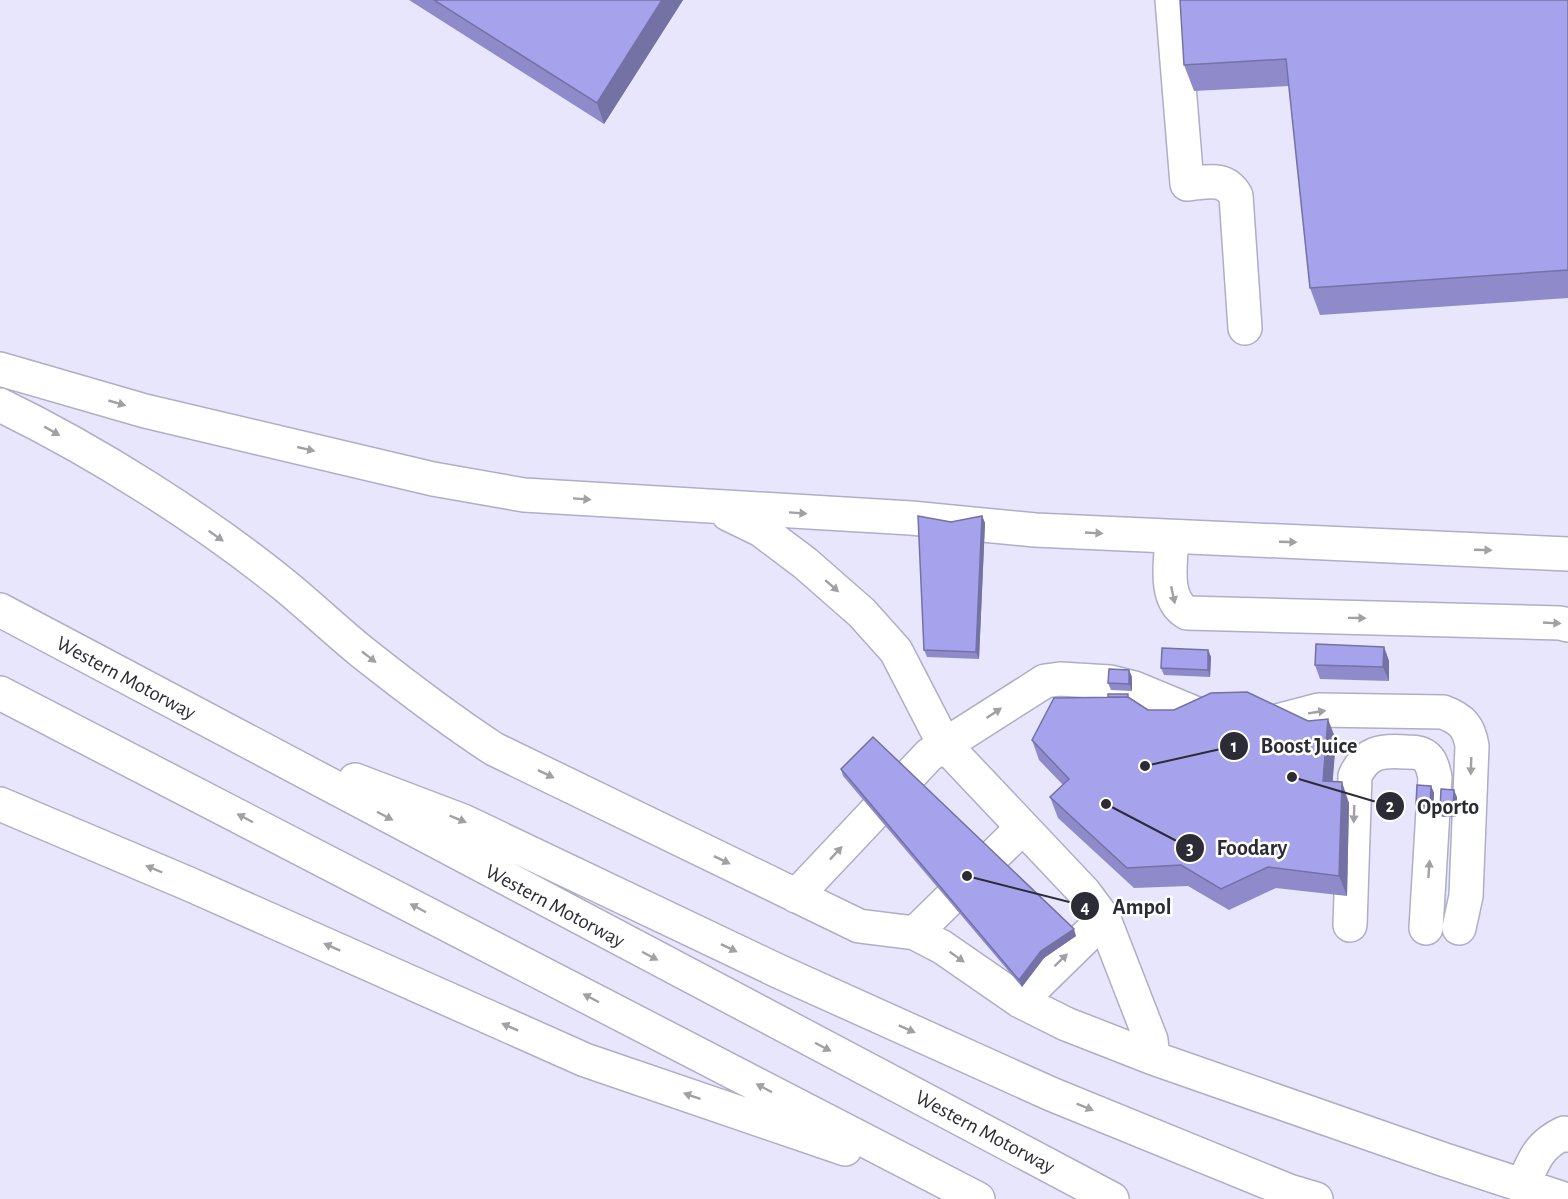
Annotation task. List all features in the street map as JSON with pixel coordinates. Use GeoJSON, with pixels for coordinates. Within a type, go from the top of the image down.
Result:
{"type":"FeatureCollection","features":[{"type":"Feature","properties":{"kind":"main road"},"geometry":{"type":"LineString","coordinates":[[1172,0],[1187,184],[1218,181],[1230,186],[1236,196],[1245,328]]}},
{"type":"Feature","properties":{"kind":"main road"},"geometry":{"type":"LineString","coordinates":[[0,369],[146,411],[433,479],[524,495],[911,518],[1035,530],[1568,554]]}},
{"type":"Feature","properties":{"kind":"main road"},"geometry":{"type":"LineString","coordinates":[[0,405],[77,446],[176,507],[283,583],[361,651],[446,718],[494,748],[860,927],[915,933],[942,947],[1020,1001],[1066,1024],[1153,1058],[1564,1199]]}},
{"type":"Feature","properties":{"kind":"main road"},"geometry":{"type":"LineString","coordinates":[[714,507],[761,530],[805,563],[862,613],[896,651],[944,744],[1084,892],[1104,919],[1151,1040],[1153,1058]]}},
{"type":"Feature","properties":{"kind":"main road"},"geometry":{"type":"LineString","coordinates":[[1172,537],[1171,596],[1177,607],[1187,613],[1568,625]]}},
{"type":"Feature","properties":{"kind":"main road","name":"Western Motorway"},"geometry":{"type":"LineString","coordinates":[[0,610],[226,732],[1112,1199]]}},
{"type":"Feature","properties":{"kind":"main road"},"geometry":{"type":"LineString","coordinates":[[796,896],[928,756],[1033,687],[1060,679],[1110,682],[1134,688],[1221,724],[1262,725],[1319,710],[1443,712],[1465,724],[1472,746],[1466,896],[1458,928]]}},
{"type":"Feature","properties":{"kind":"main road"},"geometry":{"type":"LineString","coordinates":[[0,693],[978,1199]]}},
{"type":"Feature","properties":{"kind":"main road"},"geometry":{"type":"LineString","coordinates":[[226,732],[463,821],[778,971],[1040,1089],[1289,1191],[1316,1199]]}},
{"type":"Feature","properties":{"kind":"main road"},"geometry":{"type":"LineString","coordinates":[[1350,925],[1355,777],[1360,765],[1369,757],[1384,750],[1419,753],[1425,756],[1431,762],[1435,777],[1426,928]]}},
{"type":"Feature","properties":{"kind":"main road"},"geometry":{"type":"LineString","coordinates":[[0,804],[189,884],[585,1060],[946,1183]]}},
{"type":"Feature","properties":{"kind":"main road"},"geometry":{"type":"LineString","coordinates":[[915,933],[1022,828]]}},
{"type":"Feature","properties":{"kind":"main road"},"geometry":{"type":"LineString","coordinates":[[1020,1001],[1104,919]]}},
{"type":"Feature","properties":{"kind":"main road"},"geometry":{"type":"LineString","coordinates":[[1522,1186],[1539,1150],[1567,1130]]}},
{"type":"Feature","properties":{"kind":"building"},"geometry":{"type":"Polygon","coordinates":[[[434,0],[662,0],[597,103],[434,0]]]}},
{"type":"Feature","properties":{"kind":"building"},"geometry":{"type":"Polygon","coordinates":[[[1180,0],[1568,0],[1568,270],[1310,288],[1286,59],[1184,65],[1180,0]]]}},
{"type":"Feature","properties":{"kind":"building"},"geometry":{"type":"Polygon","coordinates":[[[918,516],[951,522],[982,516],[976,652],[924,650],[918,516]]]}},
{"type":"Feature","properties":{"kind":"building"},"geometry":{"type":"Polygon","coordinates":[[[1316,644],[1384,647],[1383,667],[1315,665],[1316,644]]]}},
{"type":"Feature","properties":{"kind":"building"},"geometry":{"type":"Polygon","coordinates":[[[1162,648],[1208,650],[1208,670],[1161,668],[1162,648]]]}},
{"type":"Feature","properties":{"kind":"building"},"geometry":{"type":"Polygon","coordinates":[[[1109,669],[1129,670],[1129,684],[1108,683],[1109,669]]]}},
{"type":"Feature","properties":{"kind":"building"},"geometry":{"type":"Polygon","coordinates":[[[1247,692],[1308,721],[1328,719],[1323,781],[1342,782],[1339,876],[1268,867],[1221,889],[1181,865],[1127,868],[1050,797],[1069,779],[1032,740],[1054,698],[1128,697],[1148,710],[1174,710],[1211,693],[1247,692]]]}},
{"type":"Feature","properties":{"kind":"building"},"geometry":{"type":"Polygon","coordinates":[[[1108,694],[1128,694],[1128,697],[1108,697],[1108,694]]]}},
{"type":"Feature","properties":{"kind":"building"},"geometry":{"type":"Polygon","coordinates":[[[873,737],[1074,929],[1041,951],[1019,980],[841,769],[873,737]]]}},
{"type":"Feature","properties":{"kind":"building"},"geometry":{"type":"Polygon","coordinates":[[[1417,785],[1431,786],[1430,806],[1416,805],[1417,785]]]}},
{"type":"Feature","properties":{"kind":"building"},"geometry":{"type":"Polygon","coordinates":[[[1441,789],[1454,790],[1453,810],[1440,810],[1441,789]]]}},
{"type":"Feature","properties":{"kind":"place","name":"Boost Juice"},"geometry":{"type":"Point","coordinates":[1145,766]}},
{"type":"Feature","properties":{"kind":"place","name":"Oporto"},"geometry":{"type":"Point","coordinates":[1292,777]}},
{"type":"Feature","properties":{"kind":"place","name":"Foodary"},"geometry":{"type":"Point","coordinates":[1106,804]}},
{"type":"Feature","properties":{"kind":"place","name":"Ampol"},"geometry":{"type":"Point","coordinates":[967,876]}}]}
